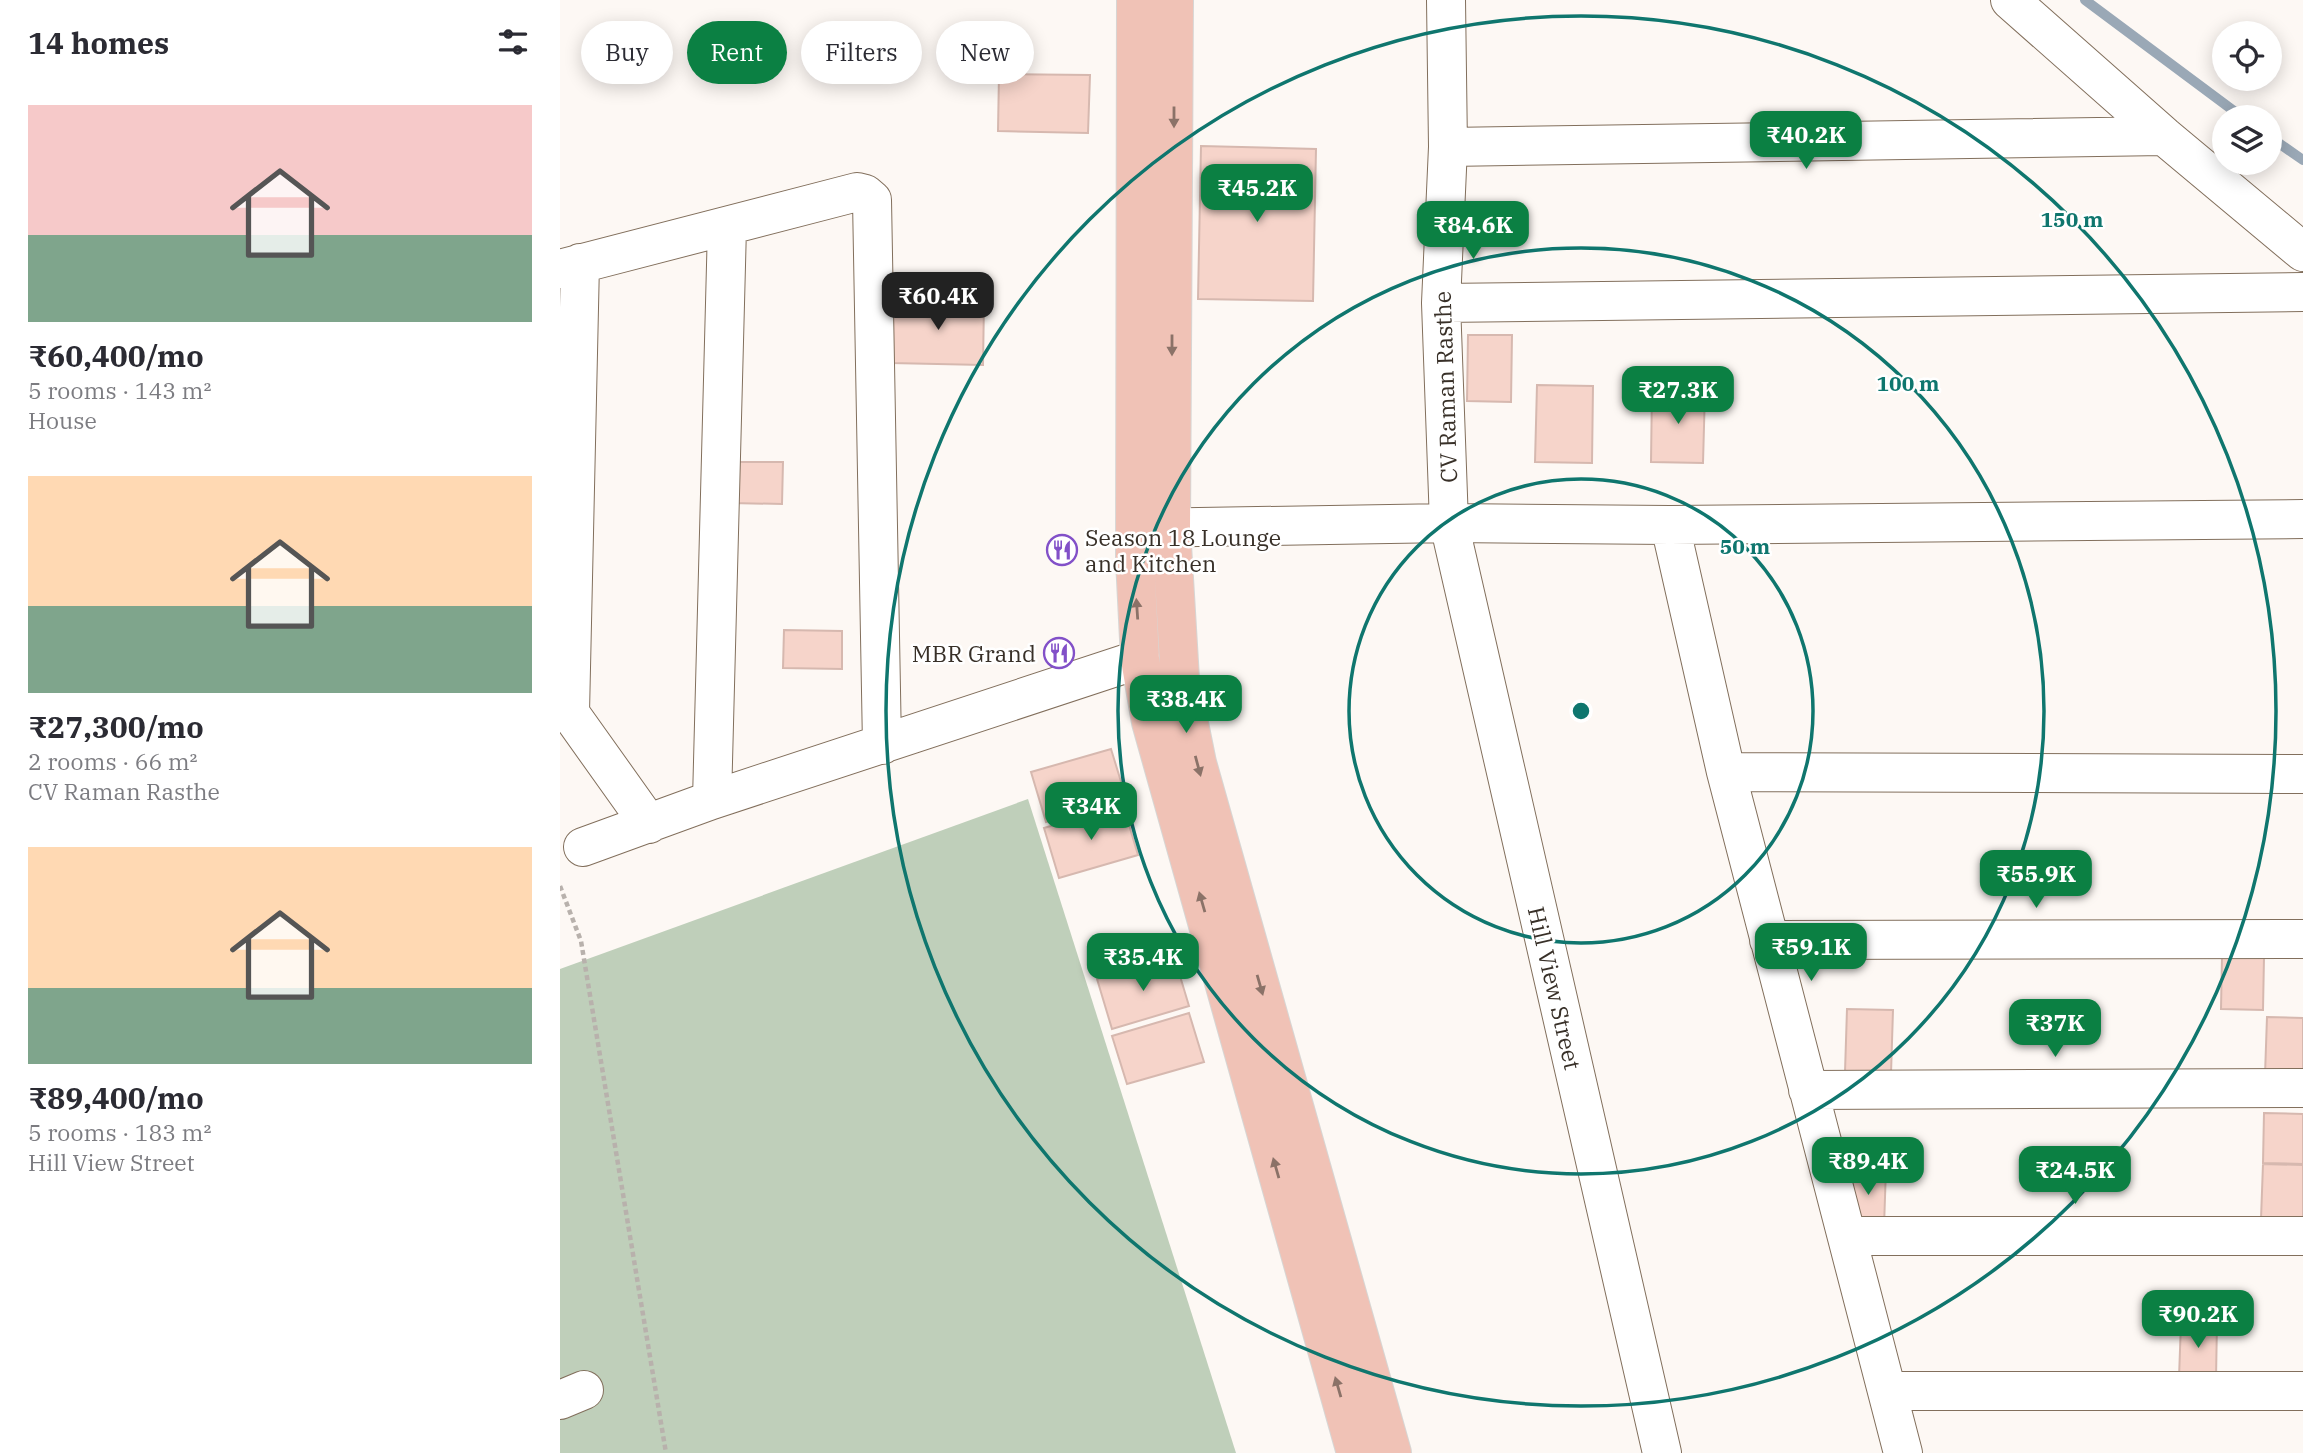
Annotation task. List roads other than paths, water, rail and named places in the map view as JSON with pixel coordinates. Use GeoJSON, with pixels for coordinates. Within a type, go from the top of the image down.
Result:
{"type":"FeatureCollection","features":[{"type":"Feature","properties":{"kind":"main road"},"geometry":{"type":"LineString","coordinates":[[1136,0],[1153,528],[1197,763],[1392,1453]]}},
{"type":"Feature","properties":{"kind":"main road"},"geometry":{"type":"LineString","coordinates":[[1174,0],[1153,528],[1140,659],[1151,722],[1356,1453]]}},
{"type":"Feature","properties":{"kind":"street","name":"CV Raman Rasthe"},"geometry":{"type":"LineString","coordinates":[[1446,0],[1448,147],[1441,303],[1449,523]]}},
{"type":"Feature","properties":{"kind":"street"},"geometry":{"type":"LineString","coordinates":[[2010,0],[2164,136],[2303,252]]}},
{"type":"Feature","properties":{"kind":"street"},"geometry":{"type":"LineString","coordinates":[[1448,147],[2164,136]]}},
{"type":"Feature","properties":{"kind":"street"},"geometry":{"type":"LineString","coordinates":[[649,824],[565,706],[570,266],[856,192],[865,194],[872,200],[882,745]]}},
{"type":"Feature","properties":{"kind":"street"},"geometry":{"type":"LineString","coordinates":[[712,800],[727,227]]}},
{"type":"Feature","properties":{"kind":"street"},"geometry":{"type":"LineString","coordinates":[[1441,303],[2303,292]]}},
{"type":"Feature","properties":{"kind":"street"},"geometry":{"type":"LineString","coordinates":[[1153,528],[1449,523],[1670,525],[2303,519]]}},
{"type":"Feature","properties":{"kind":"street","name":"Hill View Street"},"geometry":{"type":"LineString","coordinates":[[1449,523],[1662,1453]]}},
{"type":"Feature","properties":{"kind":"street"},"geometry":{"type":"LineString","coordinates":[[1670,525],[1726,772],[1903,1453]]}},
{"type":"Feature","properties":{"kind":"street"},"geometry":{"type":"LineString","coordinates":[[583,847],[712,800],[1140,659]]}},
{"type":"Feature","properties":{"kind":"street"},"geometry":{"type":"LineString","coordinates":[[1726,772],[2303,774]]}},
{"type":"Feature","properties":{"kind":"street"},"geometry":{"type":"LineString","coordinates":[[1769,940],[2303,939]]}},
{"type":"Feature","properties":{"kind":"street"},"geometry":{"type":"LineString","coordinates":[[1808,1090],[2303,1088]]}},
{"type":"Feature","properties":{"kind":"street"},"geometry":{"type":"LineString","coordinates":[[1847,1236],[2303,1236]]}},
{"type":"Feature","properties":{"kind":"street"},"geometry":{"type":"LineString","coordinates":[[1887,1391],[2303,1391]]}},
{"type":"Feature","properties":{"kind":"waterway"},"geometry":{"type":"LineString","coordinates":[[2085,0],[2226,105]]}},
{"type":"Feature","properties":{"kind":"waterway"},"geometry":{"type":"LineString","coordinates":[[2282,145],[2303,160]]}},
{"type":"Feature","properties":{"kind":"place","name":"Season 18 Lounge and Kitchen"},"geometry":{"type":"Point","coordinates":[1062,550]}},
{"type":"Feature","properties":{"kind":"place","name":"MBR Grand"},"geometry":{"type":"Point","coordinates":[1059,653]}}]}
